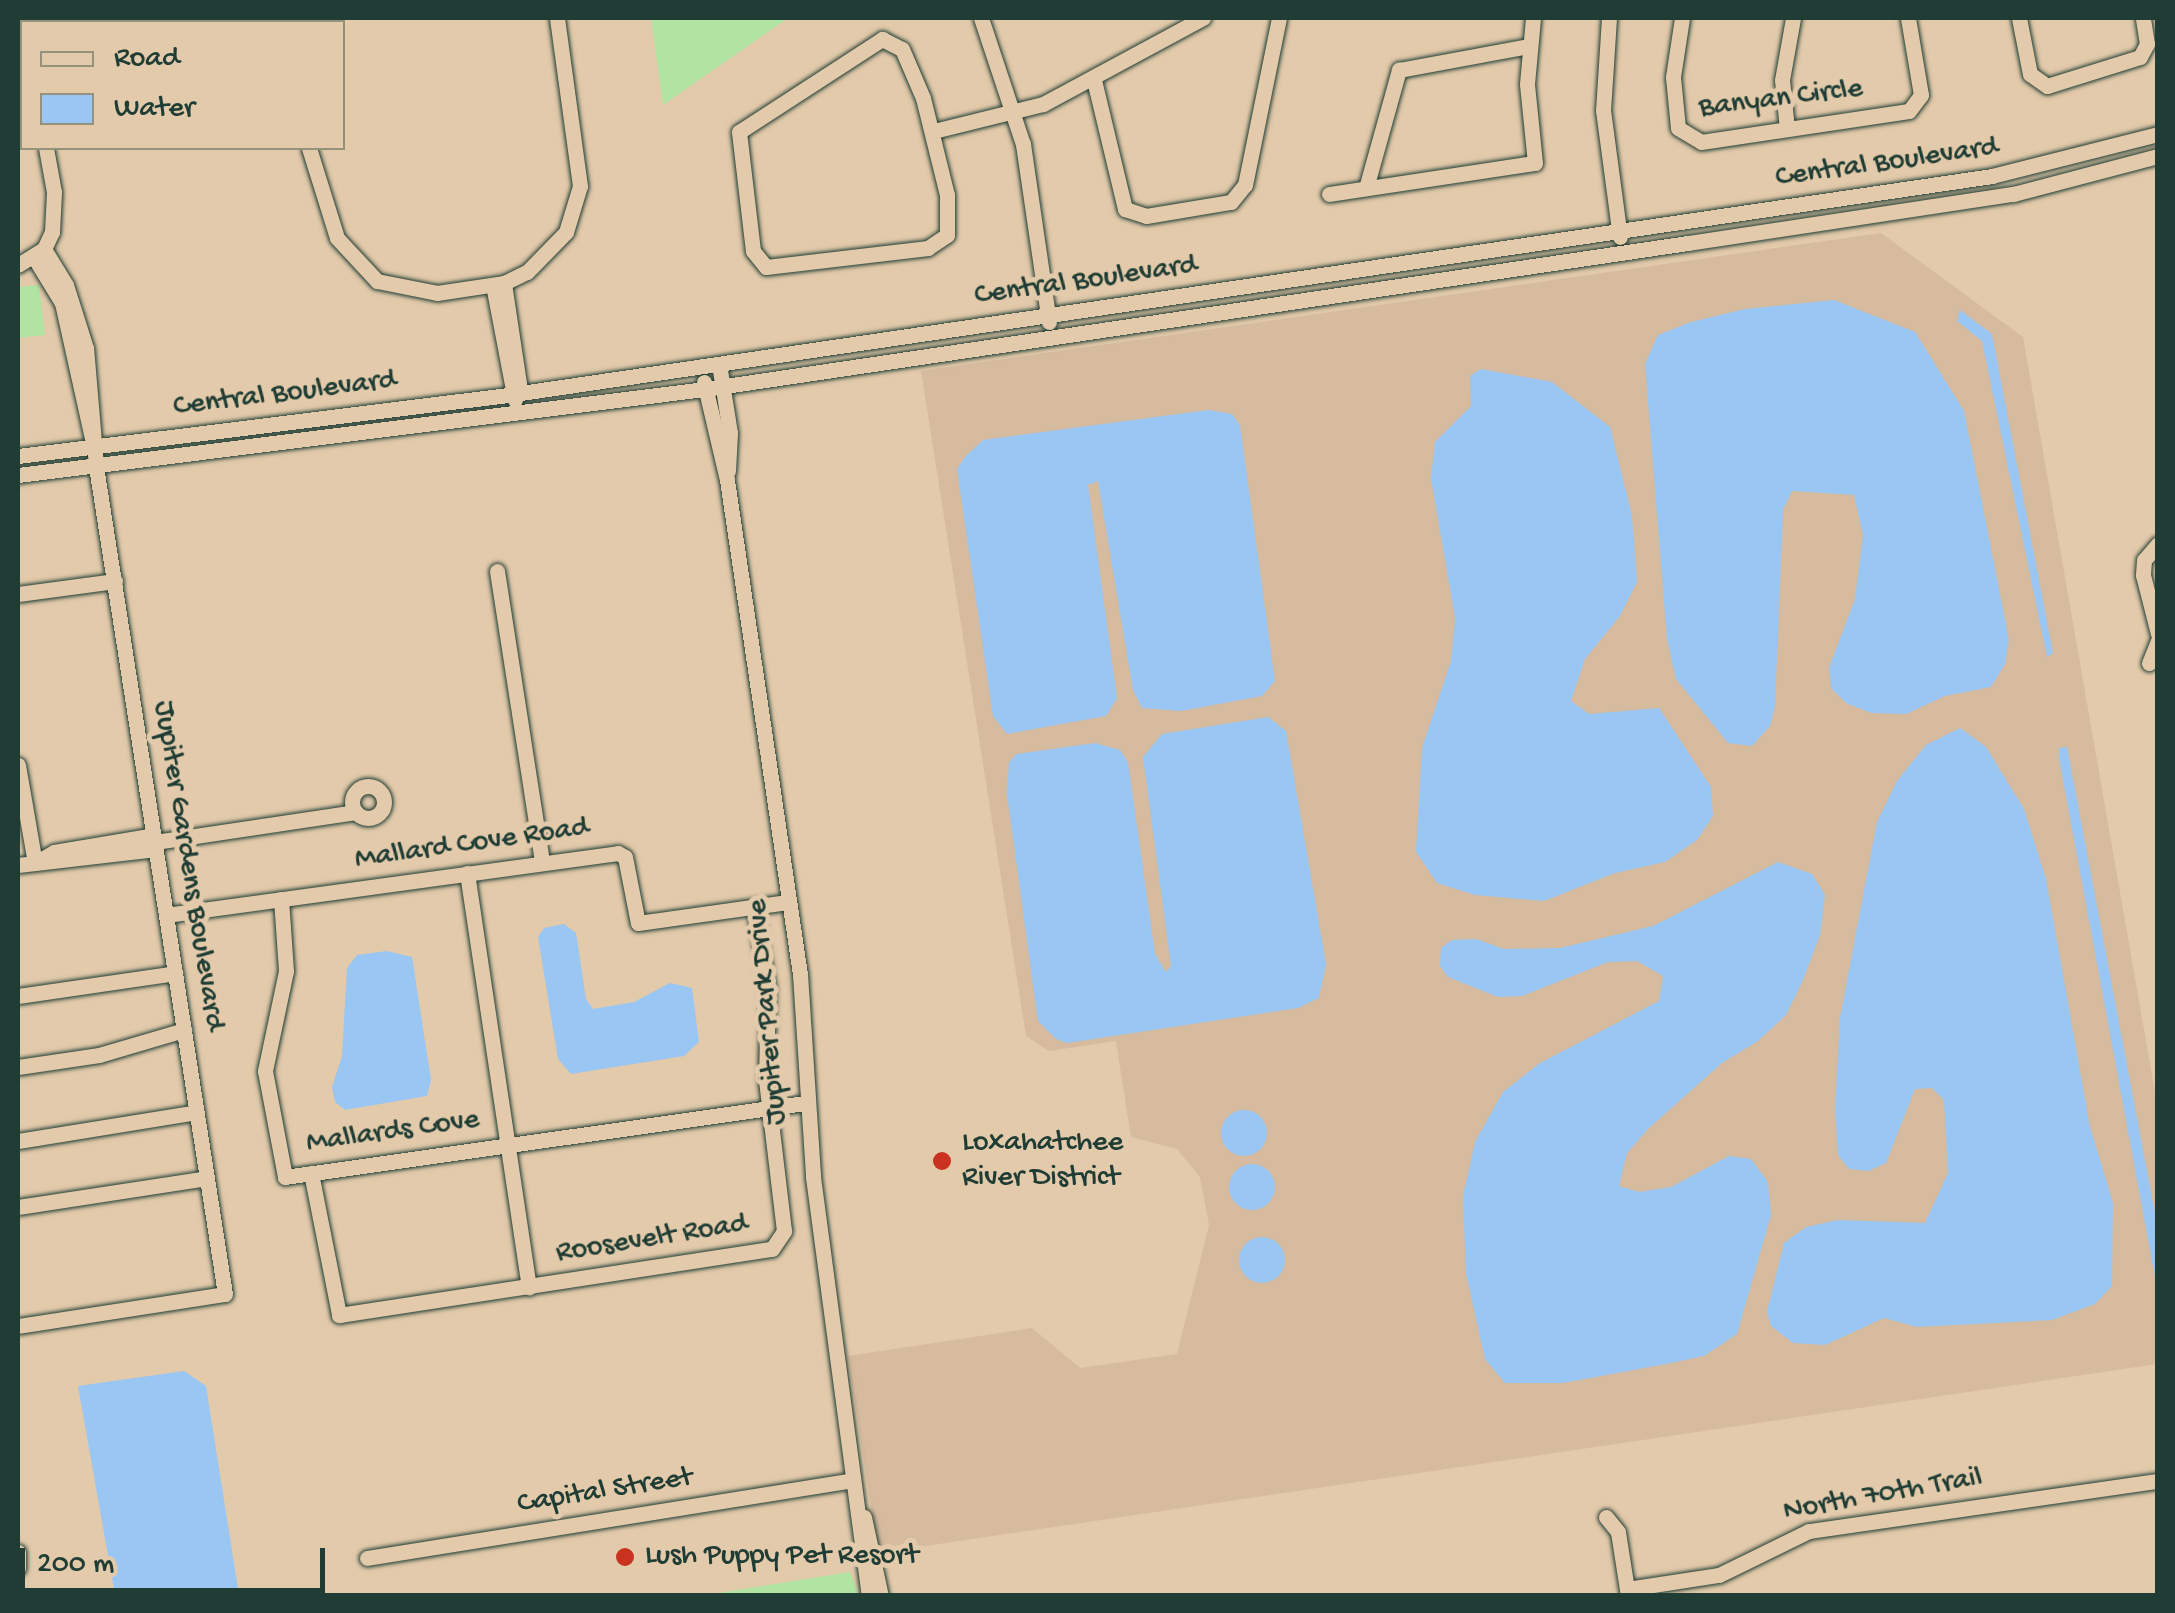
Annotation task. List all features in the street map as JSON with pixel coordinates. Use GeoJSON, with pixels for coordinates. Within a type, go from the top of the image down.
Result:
{"type":"FeatureCollection","features":[{"type":"Feature","properties":{"kind":"street"},"geometry":{"type":"LineString","coordinates":[[309,150],[337,238],[364,272],[421,294],[498,284],[557,245],[578,202],[580,169],[558,18]]}},
{"type":"Feature","properties":{"kind":"street"},"geometry":{"type":"LineString","coordinates":[[980,18],[1016,113],[1052,336]]}},
{"type":"Feature","properties":{"kind":"street"},"geometry":{"type":"LineString","coordinates":[[934,131],[1016,113],[1094,80],[1204,18]]}},
{"type":"Feature","properties":{"kind":"street"},"geometry":{"type":"LineString","coordinates":[[1094,80],[1125,209],[1146,216],[1231,202],[1245,185],[1278,18]]}},
{"type":"Feature","properties":{"kind":"street"},"geometry":{"type":"LineString","coordinates":[[1330,194],[1534,163],[1529,46],[1533,18]]}},
{"type":"Feature","properties":{"kind":"street"},"geometry":{"type":"LineString","coordinates":[[1609,18],[1602,81],[1622,252]]}},
{"type":"Feature","properties":{"kind":"street","name":"Banyan Circle"},"geometry":{"type":"LineString","coordinates":[[1682,18],[1673,76],[1681,134],[1700,142],[1914,107],[1921,88],[1908,18]]}},
{"type":"Feature","properties":{"kind":"street"},"geometry":{"type":"LineString","coordinates":[[1788,130],[1782,80],[1794,18]]}},
{"type":"Feature","properties":{"kind":"street"},"geometry":{"type":"LineString","coordinates":[[2019,18],[2030,74],[2047,86],[2140,57],[2147,44],[2143,18]]}},
{"type":"Feature","properties":{"kind":"street"},"geometry":{"type":"LineString","coordinates":[[882,39],[902,49],[934,131],[950,220],[942,242],[781,270],[760,263],[737,147],[744,126],[882,39]]}},
{"type":"Feature","properties":{"kind":"street"},"geometry":{"type":"LineString","coordinates":[[1366,188],[1399,70],[1529,46]]}},
{"type":"Feature","properties":{"kind":"street","name":"Central Boulevard"},"geometry":{"type":"LineString","coordinates":[[18,456],[514,394],[2006,174],[2158,134]]}},
{"type":"Feature","properties":{"kind":"street"},"geometry":{"type":"LineString","coordinates":[[18,265],[39,253],[54,216],[46,150]]}},
{"type":"Feature","properties":{"kind":"street","name":"Central Boulevard"},"geometry":{"type":"LineString","coordinates":[[18,476],[714,388],[2013,194],[2158,156]]}},
{"type":"Feature","properties":{"kind":"street","name":"Jupiter Gardens Boulevard"},"geometry":{"type":"LineString","coordinates":[[18,1326],[225,1294],[96,466],[82,327],[39,253]]}},
{"type":"Feature","properties":{"kind":"street"},"geometry":{"type":"LineString","coordinates":[[498,284],[519,383],[514,394],[517,414]]}},
{"type":"Feature","properties":{"kind":"street","name":"Jupiter Park Drive"},"geometry":{"type":"LineString","coordinates":[[719,364],[714,388],[800,974],[806,1107],[869,1596]]}},
{"type":"Feature","properties":{"kind":"street","name":"Jupiter Park Drive"},"geometry":{"type":"LineString","coordinates":[[702,367],[714,388]]}},
{"type":"Feature","properties":{"kind":"street"},"geometry":{"type":"LineString","coordinates":[[2149,664],[2158,638],[2143,575],[2144,560],[2158,544]]}},
{"type":"Feature","properties":{"kind":"street"},"geometry":{"type":"LineString","coordinates":[[497,571],[542,863]]}},
{"type":"Feature","properties":{"kind":"street"},"geometry":{"type":"LineString","coordinates":[[18,594],[115,580]]}},
{"type":"Feature","properties":{"kind":"street"},"geometry":{"type":"LineString","coordinates":[[18,765],[35,863]]}},
{"type":"Feature","properties":{"kind":"street"},"geometry":{"type":"LineString","coordinates":[[18,865],[35,863],[54,852],[155,842],[356,812]]}},
{"type":"Feature","properties":{"kind":"street","name":"Mallard Cove Road"},"geometry":{"type":"LineString","coordinates":[[166,915],[542,863],[625,857],[638,923],[788,902]]}},
{"type":"Feature","properties":{"kind":"street"},"geometry":{"type":"LineString","coordinates":[[467,873],[530,1287]]}},
{"type":"Feature","properties":{"kind":"street","name":"Mallards Cove"},"geometry":{"type":"LineString","coordinates":[[280,899],[286,971],[265,1071],[285,1177],[508,1144],[806,1107]]}},
{"type":"Feature","properties":{"kind":"street","name":"Roosevelt Road"},"geometry":{"type":"LineString","coordinates":[[311,1173],[339,1315],[772,1248],[784,1232],[768,1112],[768,988],[754,906]]}},
{"type":"Feature","properties":{"kind":"street"},"geometry":{"type":"LineString","coordinates":[[18,996],[176,974]]}},
{"type":"Feature","properties":{"kind":"street"},"geometry":{"type":"LineString","coordinates":[[18,1068],[99,1055],[184,1030]]}},
{"type":"Feature","properties":{"kind":"street"},"geometry":{"type":"LineString","coordinates":[[18,1141],[197,1112]]}},
{"type":"Feature","properties":{"kind":"street"},"geometry":{"type":"LineString","coordinates":[[18,1207],[207,1178]]}},
{"type":"Feature","properties":{"kind":"street","name":"Jupiter Park Drive"},"geometry":{"type":"LineString","coordinates":[[852,1480],[881,1596]]}},
{"type":"Feature","properties":{"kind":"street","name":"Capital Street"},"geometry":{"type":"LineString","coordinates":[[367,1558],[852,1480]]}},
{"type":"Feature","properties":{"kind":"street","name":"North 70th Trail"},"geometry":{"type":"LineString","coordinates":[[1627,1592],[1719,1574],[1808,1531],[2158,1481]]}},
{"type":"Feature","properties":{"kind":"street"},"geometry":{"type":"LineString","coordinates":[[1606,1517],[1618,1532],[1627,1592]]}},
{"type":"Feature","properties":{"kind":"street"},"geometry":{"type":"LineString","coordinates":[[18,1552],[18,1568]]}},
{"type":"Feature","properties":{"kind":"shaded area"},"geometry":{"type":"Polygon","coordinates":[[[1881,233],[2023,337],[2157,1104],[2157,1364],[878,1553],[848,1356],[1032,1328],[1080,1368],[1177,1354],[1209,1225],[1200,1177],[1177,1149],[1131,1137],[1116,1041],[1049,1051],[1026,1036],[921,371],[1881,233]]]}},
{"type":"Feature","properties":{"kind":"green space"},"geometry":{"type":"Polygon","coordinates":[[[651,18],[788,18],[663,105],[651,18]]]}},
{"type":"Feature","properties":{"kind":"green space"},"geometry":{"type":"Polygon","coordinates":[[[39,285],[45,335],[18,338],[18,287],[39,285]]]}},
{"type":"Feature","properties":{"kind":"green space"},"geometry":{"type":"Polygon","coordinates":[[[850,1572],[859,1595],[705,1595],[850,1572]]]}},
{"type":"Feature","properties":{"kind":"water"},"geometry":{"type":"Polygon","coordinates":[[[1834,300],[1915,332],[1964,411],[2009,640],[2005,664],[1991,687],[1945,696],[1906,714],[1871,713],[1846,703],[1831,688],[1829,668],[1855,599],[1863,535],[1854,495],[1792,491],[1783,510],[1775,706],[1770,726],[1752,746],[1728,743],[1676,679],[1667,639],[1645,364],[1658,335],[1691,322],[1745,309],[1834,300]]]}},
{"type":"Feature","properties":{"kind":"water"},"geometry":{"type":"Polygon","coordinates":[[[1960,310],[1992,334],[2053,653],[2047,657],[1982,341],[1957,321],[1960,310]]]}},
{"type":"Feature","properties":{"kind":"water"},"geometry":{"type":"Polygon","coordinates":[[[1481,369],[1552,382],[1610,427],[1632,516],[1637,582],[1620,616],[1585,659],[1571,701],[1589,714],[1659,708],[1711,787],[1713,816],[1697,840],[1665,862],[1615,873],[1544,901],[1475,895],[1437,883],[1416,852],[1422,748],[1451,661],[1455,618],[1431,478],[1435,442],[1471,406],[1470,376],[1481,369]]]}},
{"type":"Feature","properties":{"kind":"water"},"geometry":{"type":"Polygon","coordinates":[[[1209,410],[1232,414],[1240,425],[1275,681],[1262,696],[1181,711],[1142,708],[1133,690],[1098,481],[1088,485],[1117,698],[1106,716],[1007,734],[993,716],[957,469],[983,440],[1209,410]]]}},
{"type":"Feature","properties":{"kind":"water"},"geometry":{"type":"Polygon","coordinates":[[[1268,717],[1286,731],[1326,964],[1319,998],[1298,1008],[1067,1043],[1056,1039],[1038,1021],[1007,794],[1009,762],[1017,754],[1095,743],[1120,750],[1128,762],[1155,954],[1166,972],[1171,966],[1143,757],[1162,734],[1268,717]]]}},
{"type":"Feature","properties":{"kind":"water"},"geometry":{"type":"Polygon","coordinates":[[[1960,728],[1986,747],[2024,809],[2046,879],[2090,1127],[2113,1203],[2112,1286],[2095,1304],[2052,1320],[1917,1327],[1884,1318],[1825,1345],[1793,1343],[1771,1326],[1767,1312],[1784,1243],[1806,1227],[1838,1220],[1925,1223],[1948,1173],[1944,1100],[1932,1088],[1915,1089],[1886,1163],[1868,1171],[1849,1169],[1838,1155],[1835,1108],[1840,1018],[1877,822],[1897,781],[1926,745],[1960,728]]]}},
{"type":"Feature","properties":{"kind":"water"},"geometry":{"type":"Polygon","coordinates":[[[2067,747],[2157,1224],[2157,1288],[2059,758],[2059,748],[2067,747]]]}},
{"type":"Feature","properties":{"kind":"water"},"geometry":{"type":"Polygon","coordinates":[[[1778,862],[1812,874],[1825,895],[1820,935],[1786,1015],[1758,1041],[1722,1063],[1649,1128],[1627,1153],[1619,1186],[1639,1192],[1671,1187],[1729,1156],[1751,1159],[1768,1182],[1771,1215],[1737,1334],[1704,1356],[1563,1383],[1505,1383],[1485,1359],[1466,1274],[1463,1196],[1475,1142],[1503,1092],[1540,1063],[1659,1001],[1663,976],[1637,961],[1608,962],[1522,996],[1498,997],[1448,977],[1440,966],[1441,948],[1452,940],[1476,939],[1504,949],[1560,948],[1653,926],[1778,862]]]}},
{"type":"Feature","properties":{"kind":"water"},"geometry":{"type":"Polygon","coordinates":[[[564,924],[576,933],[586,999],[593,1009],[634,1002],[670,983],[692,988],[699,1042],[684,1056],[571,1074],[558,1059],[538,937],[544,928],[564,924]]]}},
{"type":"Feature","properties":{"kind":"water"},"geometry":{"type":"Polygon","coordinates":[[[387,951],[412,957],[431,1080],[427,1096],[345,1110],[335,1102],[332,1087],[342,1056],[347,968],[357,955],[387,951]]]}},
{"type":"Feature","properties":{"kind":"water"},"geometry":{"type":"Polygon","coordinates":[[[1244,1110],[1260,1117],[1267,1133],[1260,1149],[1244,1156],[1228,1149],[1221,1133],[1228,1117],[1244,1110]]]}},
{"type":"Feature","properties":{"kind":"water"},"geometry":{"type":"Polygon","coordinates":[[[1252,1164],[1268,1171],[1275,1187],[1268,1203],[1252,1210],[1236,1203],[1229,1187],[1236,1171],[1252,1164]]]}},
{"type":"Feature","properties":{"kind":"water"},"geometry":{"type":"Polygon","coordinates":[[[1262,1237],[1278,1244],[1285,1260],[1278,1276],[1262,1283],[1246,1276],[1239,1260],[1246,1244],[1262,1237]]]}},
{"type":"Feature","properties":{"kind":"water"},"geometry":{"type":"Polygon","coordinates":[[[184,1371],[206,1386],[239,1595],[115,1595],[78,1386],[184,1371]]]}},
{"type":"Feature","properties":{"kind":"place","name":"Loxahatchee River District"},"geometry":{"type":"Point","coordinates":[942,1161]}},
{"type":"Feature","properties":{"kind":"place","name":"Lush Puppy Pet Resort"},"geometry":{"type":"Point","coordinates":[625,1557]}}]}
